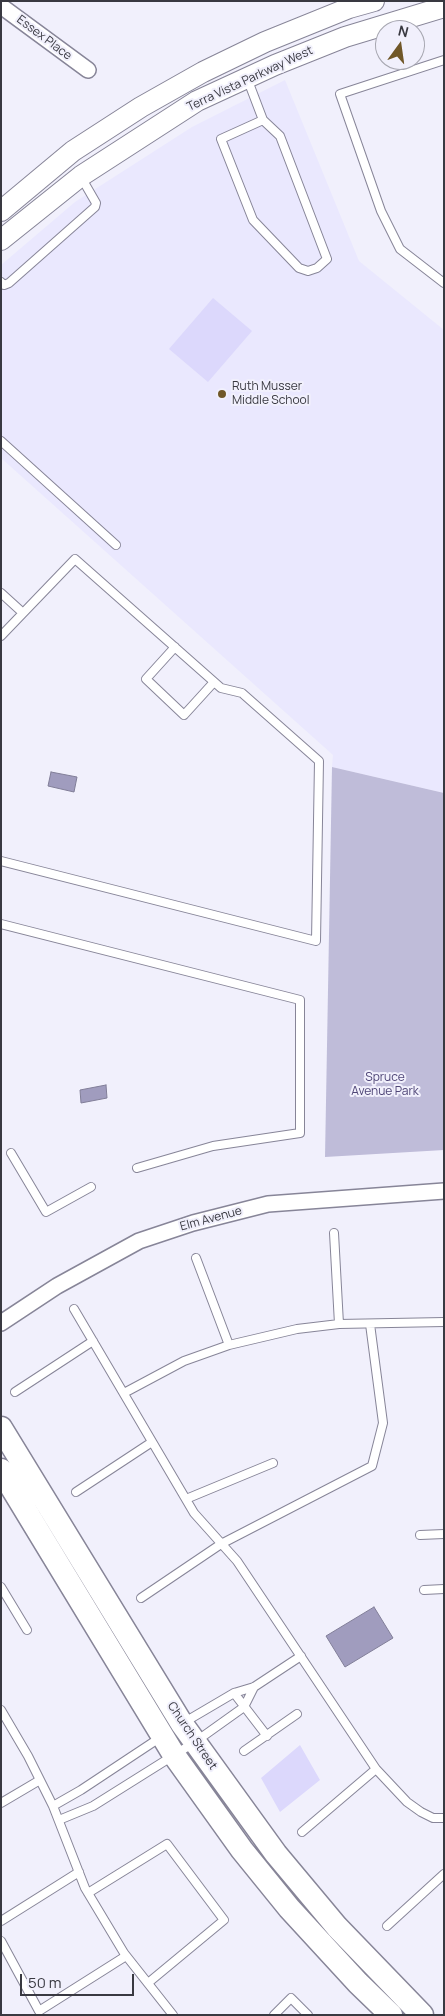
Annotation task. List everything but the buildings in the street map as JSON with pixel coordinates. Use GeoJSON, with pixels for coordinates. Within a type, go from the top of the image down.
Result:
{"type":"FeatureCollection","features":[{"type":"Feature","properties":{"kind":"main road","name":"Church Street"},"geometry":{"type":"LineString","coordinates":[[1,1428],[177,1732],[174,1755],[242,1850],[283,1900],[352,1976],[391,2015]]}},
{"type":"Feature","properties":{"kind":"main road","name":"Church Street"},"geometry":{"type":"LineString","coordinates":[[1,1470],[177,1732],[337,1926],[422,2015]]}},
{"type":"Feature","properties":{"kind":"street","name":"Terra Vista Parkway West"},"geometry":{"type":"LineString","coordinates":[[1,211],[73,151],[157,98],[203,72],[264,42],[349,8],[374,1]]}},
{"type":"Feature","properties":{"kind":"street","name":"Essex Place"},"geometry":{"type":"LineString","coordinates":[[1,6],[88,70]]}},
{"type":"Feature","properties":{"kind":"street","name":"Terra Vista Parkway West"},"geometry":{"type":"LineString","coordinates":[[1,240],[81,176],[197,101],[345,37],[444,7]]}},
{"type":"Feature","properties":{"kind":"street","name":"Elm Avenue"},"geometry":{"type":"LineString","coordinates":[[1,1324],[57,1286],[139,1241],[193,1223],[268,1204],[444,1192]]}},
{"type":"Feature","properties":{"kind":"lane"},"geometry":{"type":"LineString","coordinates":[[444,60],[340,94],[381,211],[400,249],[444,283]]}},
{"type":"Feature","properties":{"kind":"lane"},"geometry":{"type":"LineString","coordinates":[[247,78],[264,120],[280,136],[327,259],[317,268],[308,271],[299,268],[253,220],[221,139],[264,120]]}},
{"type":"Feature","properties":{"kind":"lane"},"geometry":{"type":"LineString","coordinates":[[1,282],[4,284],[9,283],[95,207],[96,203],[81,176]]}},
{"type":"Feature","properties":{"kind":"lane"},"geometry":{"type":"LineString","coordinates":[[1,441],[116,545]]}},
{"type":"Feature","properties":{"kind":"lane"},"geometry":{"type":"LineString","coordinates":[[1,636],[75,559],[221,688],[242,693],[319,761],[316,941],[1,861]]}},
{"type":"Feature","properties":{"kind":"lane"},"geometry":{"type":"LineString","coordinates":[[1,592],[23,613]]}},
{"type":"Feature","properties":{"kind":"lane"},"geometry":{"type":"LineString","coordinates":[[175,648],[146,679],[184,715],[214,682]]}},
{"type":"Feature","properties":{"kind":"lane"},"geometry":{"type":"LineString","coordinates":[[1,924],[300,1000],[300,1133],[214,1146],[137,1168]]}},
{"type":"Feature","properties":{"kind":"lane"},"geometry":{"type":"LineString","coordinates":[[10,1153],[46,1212],[91,1187]]}},
{"type":"Feature","properties":{"kind":"lane"},"geometry":{"type":"LineString","coordinates":[[334,1233],[339,1324]]}},
{"type":"Feature","properties":{"kind":"lane"},"geometry":{"type":"LineString","coordinates":[[196,1258],[229,1345]]}},
{"type":"Feature","properties":{"kind":"lane"},"geometry":{"type":"LineString","coordinates":[[74,1309],[194,1513],[237,1561],[376,1769],[407,1802],[420,1812],[433,1818],[444,1818]]}},
{"type":"Feature","properties":{"kind":"lane"},"geometry":{"type":"LineString","coordinates":[[124,1393],[184,1361],[229,1345],[297,1329],[339,1324],[444,1322]]}},
{"type":"Feature","properties":{"kind":"lane"},"geometry":{"type":"LineString","coordinates":[[142,1598],[221,1544],[372,1466],[384,1423],[370,1324]]}},
{"type":"Feature","properties":{"kind":"lane"},"geometry":{"type":"LineString","coordinates":[[16,1392],[93,1340]]}},
{"type":"Feature","properties":{"kind":"lane"},"geometry":{"type":"LineString","coordinates":[[76,1492],[152,1442]]}},
{"type":"Feature","properties":{"kind":"lane"},"geometry":{"type":"LineString","coordinates":[[186,1499],[273,1463]]}},
{"type":"Feature","properties":{"kind":"lane"},"geometry":{"type":"LineString","coordinates":[[420,1536],[444,1534]]}},
{"type":"Feature","properties":{"kind":"lane"},"geometry":{"type":"LineString","coordinates":[[1,1586],[27,1630]]}},
{"type":"Feature","properties":{"kind":"lane"},"geometry":{"type":"LineString","coordinates":[[424,1590],[444,1589]]}},
{"type":"Feature","properties":{"kind":"lane"},"geometry":{"type":"LineString","coordinates":[[53,1806],[177,1732],[234,1693],[254,1687],[300,1656]]}},
{"type":"Feature","properties":{"kind":"lane"},"geometry":{"type":"LineString","coordinates":[[177,1732],[244,1707],[254,1687]]}},
{"type":"Feature","properties":{"kind":"lane"},"geometry":{"type":"LineString","coordinates":[[234,1693],[266,1736]]}},
{"type":"Feature","properties":{"kind":"lane"},"geometry":{"type":"LineString","coordinates":[[1,1710],[60,1820],[88,1893],[126,1956],[173,2015]]}},
{"type":"Feature","properties":{"kind":"lane"},"geometry":{"type":"LineString","coordinates":[[244,1751],[297,1714]]}},
{"type":"Feature","properties":{"kind":"lane"},"geometry":{"type":"LineString","coordinates":[[60,1820],[92,1806],[174,1755]]}},
{"type":"Feature","properties":{"kind":"lane"},"geometry":{"type":"LineString","coordinates":[[302,1832],[376,1769]]}},
{"type":"Feature","properties":{"kind":"lane"},"geometry":{"type":"LineString","coordinates":[[1,1803],[40,1780]]}},
{"type":"Feature","properties":{"kind":"lane"},"geometry":{"type":"LineString","coordinates":[[88,1893],[167,1844],[224,1920],[148,1983]]}},
{"type":"Feature","properties":{"kind":"lane"},"geometry":{"type":"LineString","coordinates":[[1,1921],[79,1872]]}},
{"type":"Feature","properties":{"kind":"lane"},"geometry":{"type":"LineString","coordinates":[[387,1926],[444,1874]]}},
{"type":"Feature","properties":{"kind":"lane"},"geometry":{"type":"LineString","coordinates":[[1,1941],[39,2011],[126,1956]]}},
{"type":"Feature","properties":{"kind":"lane"},"geometry":{"type":"LineString","coordinates":[[274,2015],[291,1998],[308,2015]]}},
{"type":"Feature","properties":{"kind":"shaded area","name":"Ruth Musser Middle School"},"geometry":{"type":"Polygon","coordinates":[[[285,80],[359,261],[444,330],[444,793],[332,767],[333,755],[1,458],[1,265],[75,202],[192,127],[285,80]]]}},
{"type":"Feature","properties":{"kind":"shaded area"},"geometry":{"type":"Polygon","coordinates":[[[51,772],[77,777],[74,792],[48,786],[51,772]]]}},
{"type":"Feature","properties":{"kind":"shaded area"},"geometry":{"type":"Polygon","coordinates":[[[106,1085],[107,1098],[81,1103],[80,1090],[106,1085]]]}},
{"type":"Feature","properties":{"kind":"shaded area"},"geometry":{"type":"Polygon","coordinates":[[[374,1607],[393,1638],[345,1667],[326,1636],[374,1607]]]}},
{"type":"Feature","properties":{"kind":"green space","name":"Spruce Avenue Park"},"geometry":{"type":"Polygon","coordinates":[[[332,767],[444,793],[444,1150],[325,1157],[332,767]]]}},
{"type":"Feature","properties":{"kind":"place","name":"Ruth Musser Middle School"},"geometry":{"type":"Point","coordinates":[222,394]}}]}
